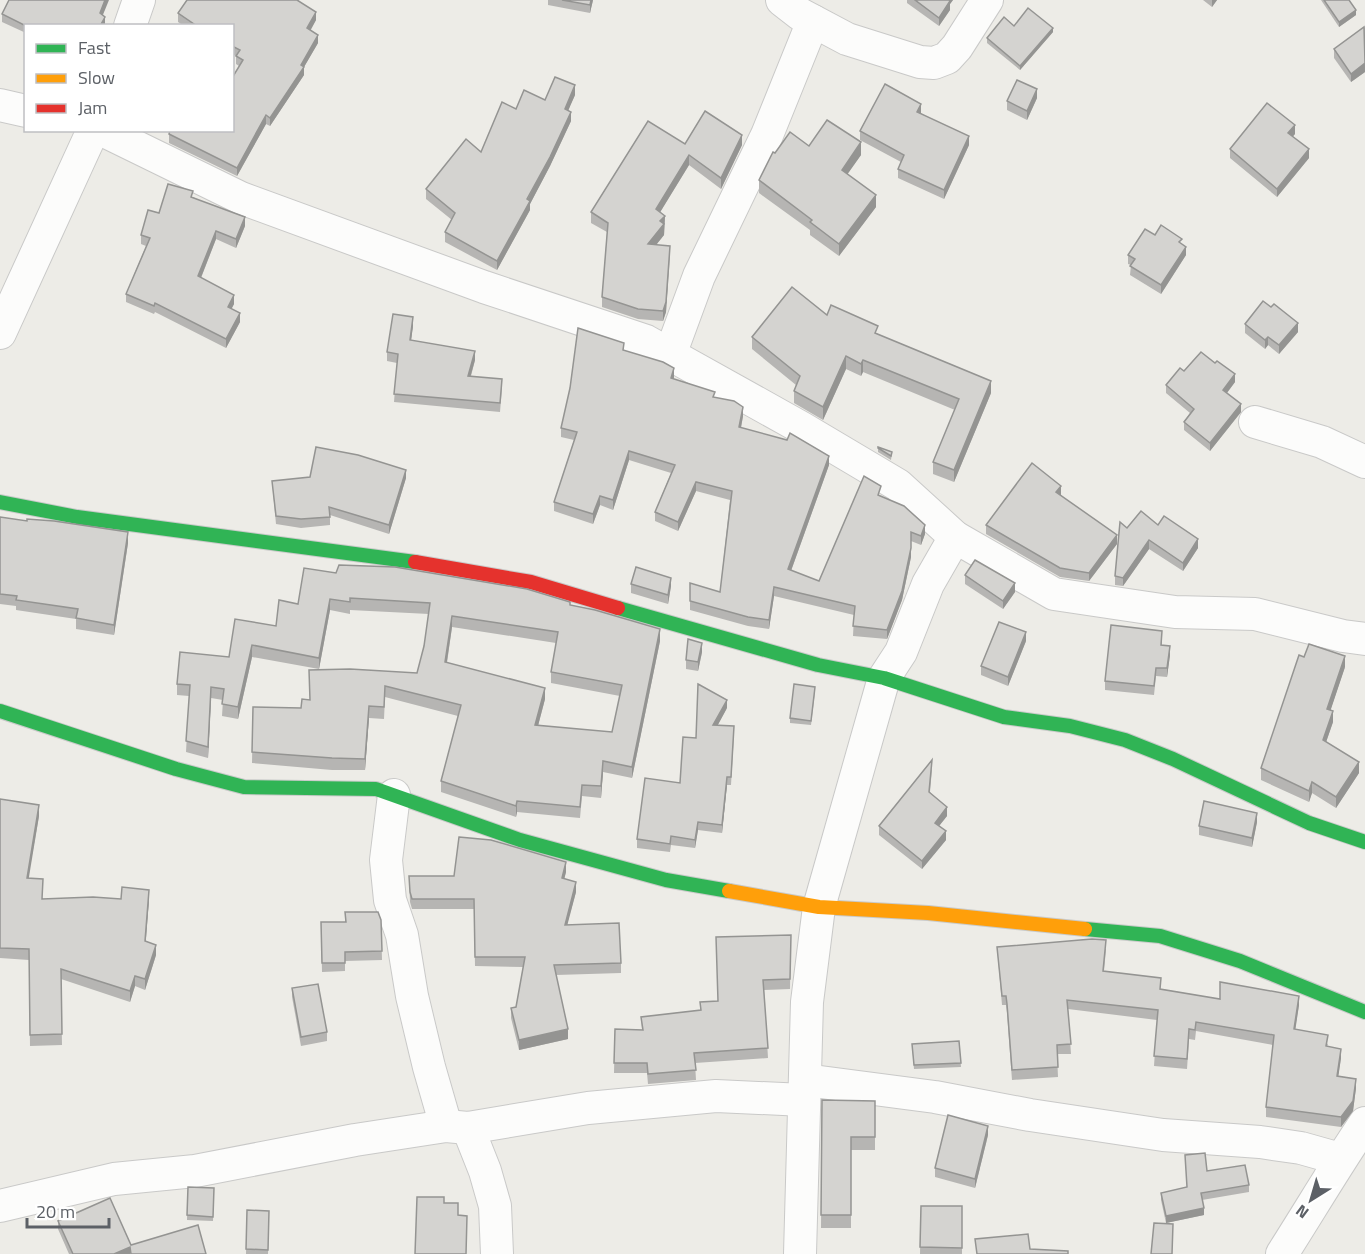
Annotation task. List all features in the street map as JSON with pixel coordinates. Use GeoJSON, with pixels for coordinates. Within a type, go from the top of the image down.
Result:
{"type":"FeatureCollection","features":[{"type":"Feature","properties":{"kind":"street"},"geometry":{"type":"LineString","coordinates":[[131,24],[140,0]]}},
{"type":"Feature","properties":{"kind":"street"},"geometry":{"type":"LineString","coordinates":[[782,0],[813,21],[847,39],[920,62],[934,63],[947,58],[957,47],[987,0]]}},
{"type":"Feature","properties":{"kind":"street"},"geometry":{"type":"LineString","coordinates":[[670,355],[699,276],[767,135],[813,21]]}},
{"type":"Feature","properties":{"kind":"street"},"geometry":{"type":"LineString","coordinates":[[0,105],[24,111]]}},
{"type":"Feature","properties":{"kind":"street"},"geometry":{"type":"LineString","coordinates":[[0,333],[92,132]]}},
{"type":"Feature","properties":{"kind":"street"},"geometry":{"type":"LineString","coordinates":[[106,132],[241,198],[483,287],[646,341],[802,428],[898,485],[955,537],[1054,594],[1175,612],[1255,614],[1343,636],[1365,639]]}},
{"type":"Feature","properties":{"kind":"street"},"geometry":{"type":"LineString","coordinates":[[1255,422],[1322,442],[1365,462]]}},
{"type":"Feature","properties":{"kind":"street"},"geometry":{"type":"LineString","coordinates":[[0,502],[77,517],[395,560],[531,582],[818,665],[884,678],[1004,717],[1070,726],[1125,740],[1173,759],[1309,823],[1365,842]]}},
{"type":"Feature","properties":{"kind":"street"},"geometry":{"type":"LineString","coordinates":[[800,1254],[807,1002],[819,907],[884,678],[901,652],[928,584],[955,537]]}},
{"type":"Feature","properties":{"kind":"street"},"geometry":{"type":"LineString","coordinates":[[0,711],[176,769],[244,787],[376,789],[520,840],[666,880],[819,907],[928,913],[1160,936],[1240,961],[1365,1012]]}},
{"type":"Feature","properties":{"kind":"street"},"geometry":{"type":"LineString","coordinates":[[394,795],[387,861],[390,900],[402,935],[412,996],[429,1067],[457,1127],[485,1170],[495,1206],[497,1254]]}},
{"type":"Feature","properties":{"kind":"street"},"geometry":{"type":"LineString","coordinates":[[0,1206],[114,1179],[195,1171],[355,1140],[588,1108],[805,1090],[935,1097],[1030,1115],[1163,1135],[1260,1142],[1301,1148],[1340,1159]]}},
{"type":"Feature","properties":{"kind":"street"},"geometry":{"type":"LineString","coordinates":[[1282,1254],[1340,1159],[1365,1124]]}},
{"type":"Feature","properties":{"kind":"building"},"geometry":{"type":"Polygon","coordinates":[[[9,0],[105,0],[100,13],[105,17],[101,24],[24,25],[2,14],[9,0]]]}},
{"type":"Feature","properties":{"kind":"building"},"geometry":{"type":"Polygon","coordinates":[[[187,0],[297,0],[316,12],[307,28],[318,35],[301,65],[304,67],[270,118],[266,115],[237,168],[169,134],[170,132],[234,132],[234,75],[243,60],[236,56],[240,50],[234,47],[234,24],[194,24],[178,13],[187,0]]]}},
{"type":"Feature","properties":{"kind":"building"},"geometry":{"type":"Polygon","coordinates":[[[562,0],[591,0],[590,5],[562,0]]]}},
{"type":"Feature","properties":{"kind":"building"},"geometry":{"type":"Polygon","coordinates":[[[915,0],[949,0],[950,1],[939,18],[915,0]]]}},
{"type":"Feature","properties":{"kind":"building"},"geometry":{"type":"Polygon","coordinates":[[[1324,0],[1349,0],[1356,10],[1339,22],[1324,0]]]}},
{"type":"Feature","properties":{"kind":"building"},"geometry":{"type":"Polygon","coordinates":[[[1028,8],[1053,28],[1020,66],[987,38],[1004,17],[1014,26],[1028,8]]]}},
{"type":"Feature","properties":{"kind":"building"},"geometry":{"type":"Polygon","coordinates":[[[1364,27],[1365,63],[1351,74],[1334,49],[1364,27]]]}},
{"type":"Feature","properties":{"kind":"building"},"geometry":{"type":"Polygon","coordinates":[[[555,77],[575,85],[565,109],[571,112],[527,199],[530,201],[497,261],[445,232],[455,213],[426,189],[466,139],[481,152],[502,102],[516,109],[524,90],[545,100],[555,77]]]}},
{"type":"Feature","properties":{"kind":"building"},"geometry":{"type":"Polygon","coordinates":[[[1017,80],[1037,89],[1027,111],[1007,101],[1017,80]]]}},
{"type":"Feature","properties":{"kind":"building"},"geometry":{"type":"Polygon","coordinates":[[[885,84],[921,104],[917,112],[969,136],[944,190],[898,169],[904,155],[860,131],[885,84]]]}},
{"type":"Feature","properties":{"kind":"building"},"geometry":{"type":"Polygon","coordinates":[[[1267,103],[1295,125],[1288,133],[1309,149],[1277,189],[1230,149],[1267,103]]]}},
{"type":"Feature","properties":{"kind":"building"},"geometry":{"type":"Polygon","coordinates":[[[705,111],[742,135],[721,178],[689,155],[656,209],[665,216],[660,221],[664,224],[648,244],[670,246],[666,302],[663,311],[638,309],[602,297],[608,223],[591,212],[648,121],[685,144],[705,111]]]}},
{"type":"Feature","properties":{"kind":"building"},"geometry":{"type":"Polygon","coordinates":[[[827,120],[861,142],[842,170],[876,195],[839,244],[810,222],[812,220],[759,180],[773,152],[775,153],[790,132],[809,146],[827,120]]]}},
{"type":"Feature","properties":{"kind":"building"},"geometry":{"type":"Polygon","coordinates":[[[168,184],[193,191],[191,197],[245,217],[236,239],[216,231],[198,276],[234,295],[228,307],[240,313],[226,339],[155,303],[154,306],[126,294],[150,238],[141,235],[148,210],[159,213],[168,184]]]}},
{"type":"Feature","properties":{"kind":"building"},"geometry":{"type":"Polygon","coordinates":[[[1161,225],[1182,239],[1179,242],[1186,247],[1161,285],[1130,266],[1135,259],[1128,255],[1145,229],[1155,235],[1161,225]]]}},
{"type":"Feature","properties":{"kind":"building"},"geometry":{"type":"Polygon","coordinates":[[[792,287],[827,315],[831,305],[878,326],[875,333],[991,381],[954,470],[933,462],[959,399],[863,360],[861,364],[846,356],[823,407],[794,391],[800,376],[752,337],[792,287]]]}},
{"type":"Feature","properties":{"kind":"building"},"geometry":{"type":"Polygon","coordinates":[[[1263,301],[1271,307],[1274,304],[1298,323],[1279,345],[1268,337],[1265,340],[1245,324],[1263,301]]]}},
{"type":"Feature","properties":{"kind":"building"},"geometry":{"type":"Polygon","coordinates":[[[393,314],[413,317],[410,340],[475,351],[468,376],[502,379],[500,403],[394,394],[398,354],[387,352],[393,314]]]}},
{"type":"Feature","properties":{"kind":"building"},"geometry":{"type":"Polygon","coordinates":[[[578,328],[624,343],[623,350],[663,362],[674,368],[671,378],[715,392],[713,397],[734,401],[743,407],[739,427],[787,440],[790,433],[829,456],[788,569],[819,581],[864,476],[881,486],[878,495],[904,506],[925,525],[921,536],[911,532],[911,548],[902,591],[887,630],[853,626],[855,606],[774,587],[769,620],[748,617],[690,601],[690,583],[720,592],[732,491],[696,482],[678,522],[655,512],[675,465],[629,451],[613,500],[600,496],[593,514],[554,502],[577,432],[561,428],[570,388],[578,328]]]}},
{"type":"Feature","properties":{"kind":"building"},"geometry":{"type":"Polygon","coordinates":[[[1201,352],[1235,374],[1223,390],[1241,404],[1210,443],[1184,422],[1194,409],[1166,385],[1180,368],[1184,371],[1201,352]]]}},
{"type":"Feature","properties":{"kind":"building"},"geometry":{"type":"Polygon","coordinates":[[[316,447],[358,455],[406,470],[389,525],[329,507],[330,517],[301,519],[276,516],[272,481],[310,477],[316,447]]]}},
{"type":"Feature","properties":{"kind":"building"},"geometry":{"type":"Polygon","coordinates":[[[878,448],[892,452],[891,456],[878,448]]]}},
{"type":"Feature","properties":{"kind":"building"},"geometry":{"type":"Polygon","coordinates":[[[1032,463],[1061,486],[1056,492],[1117,535],[1089,573],[1060,568],[986,525],[1032,463]]]}},
{"type":"Feature","properties":{"kind":"building"},"geometry":{"type":"Polygon","coordinates":[[[1141,511],[1158,525],[1164,516],[1198,539],[1183,563],[1149,540],[1123,578],[1115,576],[1120,522],[1127,528],[1141,511]]]}},
{"type":"Feature","properties":{"kind":"building"},"geometry":{"type":"Polygon","coordinates":[[[0,517],[27,521],[27,519],[54,521],[128,532],[114,625],[76,618],[78,609],[16,600],[17,596],[0,594],[0,517]]]}},
{"type":"Feature","properties":{"kind":"building"},"geometry":{"type":"Polygon","coordinates":[[[975,560],[1015,583],[1003,601],[965,575],[975,560]]]}},
{"type":"Feature","properties":{"kind":"building"},"geometry":{"type":"Polygon","coordinates":[[[339,565],[395,567],[527,589],[570,602],[570,605],[660,629],[632,767],[603,761],[601,786],[582,785],[580,807],[517,801],[516,806],[441,781],[461,705],[385,686],[384,707],[369,706],[365,759],[252,752],[253,707],[301,708],[302,699],[310,700],[309,670],[350,669],[417,673],[424,646],[430,603],[350,598],[350,602],[330,599],[319,658],[252,645],[238,707],[222,704],[224,689],[211,687],[208,747],[186,741],[190,685],[177,684],[180,652],[229,657],[235,619],[276,626],[279,600],[298,604],[304,568],[336,573],[339,565]],[[452,616],[445,662],[545,688],[535,725],[612,732],[622,685],[551,672],[558,632],[452,616]]]}},
{"type":"Feature","properties":{"kind":"building"},"geometry":{"type":"Polygon","coordinates":[[[636,567],[671,578],[668,595],[631,584],[636,567]]]}},
{"type":"Feature","properties":{"kind":"building"},"geometry":{"type":"Polygon","coordinates":[[[999,622],[1026,632],[1008,677],[981,666],[999,622]]]}},
{"type":"Feature","properties":{"kind":"building"},"geometry":{"type":"Polygon","coordinates":[[[1111,625],[1162,631],[1161,645],[1170,646],[1167,668],[1156,668],[1154,686],[1105,681],[1111,625]]]}},
{"type":"Feature","properties":{"kind":"building"},"geometry":{"type":"Polygon","coordinates":[[[688,639],[702,643],[698,662],[686,660],[688,639]]]}},
{"type":"Feature","properties":{"kind":"building"},"geometry":{"type":"Polygon","coordinates":[[[1309,644],[1345,656],[1327,709],[1333,711],[1323,740],[1359,762],[1336,797],[1312,782],[1309,791],[1261,768],[1299,655],[1304,657],[1309,644]]]}},
{"type":"Feature","properties":{"kind":"building"},"geometry":{"type":"Polygon","coordinates":[[[698,684],[727,700],[713,725],[734,726],[731,777],[727,777],[722,825],[698,822],[695,840],[671,836],[670,844],[637,839],[645,778],[680,783],[683,737],[696,738],[698,684]]]}},
{"type":"Feature","properties":{"kind":"building"},"geometry":{"type":"Polygon","coordinates":[[[794,684],[815,687],[811,721],[790,718],[794,684]]]}},
{"type":"Feature","properties":{"kind":"building"},"geometry":{"type":"Polygon","coordinates":[[[932,760],[929,792],[947,807],[935,823],[946,831],[922,861],[879,826],[932,760]]]}},
{"type":"Feature","properties":{"kind":"building"},"geometry":{"type":"Polygon","coordinates":[[[0,799],[39,805],[27,878],[43,879],[42,899],[93,897],[121,899],[122,887],[149,890],[145,941],[156,945],[145,979],[135,976],[130,991],[61,969],[62,1034],[30,1035],[29,949],[0,948],[0,799]]]}},
{"type":"Feature","properties":{"kind":"building"},"geometry":{"type":"Polygon","coordinates":[[[1204,801],[1257,813],[1252,838],[1199,826],[1204,801]]]}},
{"type":"Feature","properties":{"kind":"building"},"geometry":{"type":"Polygon","coordinates":[[[459,837],[491,840],[566,862],[562,878],[576,882],[565,925],[619,923],[621,963],[554,965],[568,1029],[519,1040],[511,1008],[516,1007],[525,957],[475,957],[474,899],[412,899],[409,876],[454,876],[459,837]]]}},
{"type":"Feature","properties":{"kind":"building"},"geometry":{"type":"Polygon","coordinates":[[[345,912],[378,912],[381,920],[382,951],[345,952],[345,963],[322,963],[321,922],[346,922],[345,912]]]}},
{"type":"Feature","properties":{"kind":"building"},"geometry":{"type":"Polygon","coordinates":[[[791,935],[790,979],[763,980],[768,1048],[694,1053],[696,1070],[648,1074],[647,1063],[614,1063],[615,1029],[643,1030],[641,1017],[701,1010],[700,1002],[718,1001],[716,937],[791,935]]]}},
{"type":"Feature","properties":{"kind":"building"},"geometry":{"type":"Polygon","coordinates":[[[1092,939],[1106,940],[1103,971],[1161,978],[1160,989],[1220,999],[1220,982],[1299,996],[1294,1029],[1328,1035],[1326,1046],[1341,1049],[1337,1076],[1356,1079],[1353,1101],[1341,1117],[1266,1107],[1274,1035],[1196,1022],[1195,1030],[1189,1029],[1187,1059],[1154,1056],[1158,1010],[1067,1000],[1071,1044],[1057,1045],[1058,1067],[1012,1070],[1007,1004],[1006,996],[1002,996],[997,947],[1092,939]]]}},
{"type":"Feature","properties":{"kind":"building"},"geometry":{"type":"Polygon","coordinates":[[[318,984],[327,1032],[301,1037],[292,988],[318,984]]]}},
{"type":"Feature","properties":{"kind":"building"},"geometry":{"type":"Polygon","coordinates":[[[959,1041],[961,1063],[914,1065],[912,1044],[959,1041]]]}},
{"type":"Feature","properties":{"kind":"building"},"geometry":{"type":"Polygon","coordinates":[[[822,1100],[875,1101],[875,1137],[851,1137],[851,1215],[821,1215],[822,1100]]]}},
{"type":"Feature","properties":{"kind":"building"},"geometry":{"type":"Polygon","coordinates":[[[948,1115],[988,1126],[975,1179],[935,1168],[948,1115]]]}},
{"type":"Feature","properties":{"kind":"building"},"geometry":{"type":"Polygon","coordinates":[[[1205,1153],[1207,1171],[1245,1165],[1249,1185],[1201,1193],[1204,1208],[1166,1216],[1161,1193],[1187,1187],[1185,1155],[1205,1153]]]}},
{"type":"Feature","properties":{"kind":"building"},"geometry":{"type":"Polygon","coordinates":[[[188,1187],[214,1188],[213,1217],[187,1215],[188,1187]]]}},
{"type":"Feature","properties":{"kind":"building"},"geometry":{"type":"Polygon","coordinates":[[[417,1197],[444,1197],[444,1203],[458,1203],[458,1215],[467,1216],[466,1254],[415,1254],[417,1197]]]}},
{"type":"Feature","properties":{"kind":"building"},"geometry":{"type":"Polygon","coordinates":[[[110,1198],[131,1245],[198,1225],[206,1254],[131,1254],[130,1247],[114,1254],[73,1254],[58,1221],[110,1198]]]}},
{"type":"Feature","properties":{"kind":"building"},"geometry":{"type":"Polygon","coordinates":[[[921,1206],[962,1206],[962,1248],[920,1247],[921,1206]]]}},
{"type":"Feature","properties":{"kind":"building"},"geometry":{"type":"Polygon","coordinates":[[[247,1210],[269,1211],[268,1250],[246,1249],[247,1210]]]}},
{"type":"Feature","properties":{"kind":"building"},"geometry":{"type":"Polygon","coordinates":[[[1154,1223],[1173,1224],[1172,1254],[1151,1254],[1154,1223]]]}},
{"type":"Feature","properties":{"kind":"building"},"geometry":{"type":"Polygon","coordinates":[[[1028,1234],[1030,1249],[1068,1251],[1068,1254],[977,1254],[975,1239],[1028,1234]]]}},
{"type":"Feature","properties":{"kind":"traffic: fast"},"geometry":{"type":"LineString","coordinates":[[0,502],[77,517],[415,562]]}},
{"type":"Feature","properties":{"kind":"traffic: fast"},"geometry":{"type":"LineString","coordinates":[[618,608],[818,665],[884,678],[1004,717],[1070,726],[1125,740],[1173,759],[1309,823],[1365,842]]}},
{"type":"Feature","properties":{"kind":"traffic: fast"},"geometry":{"type":"LineString","coordinates":[[0,711],[176,769],[244,787],[376,789],[520,840],[666,880],[729,891]]}},
{"type":"Feature","properties":{"kind":"traffic: fast"},"geometry":{"type":"LineString","coordinates":[[1085,929],[1160,936],[1240,961],[1365,1012]]}},
{"type":"Feature","properties":{"kind":"traffic: slow"},"geometry":{"type":"LineString","coordinates":[[729,891],[819,907],[928,913],[1085,929]]}},
{"type":"Feature","properties":{"kind":"traffic: jam"},"geometry":{"type":"LineString","coordinates":[[415,562],[531,582],[618,608]]}}]}
